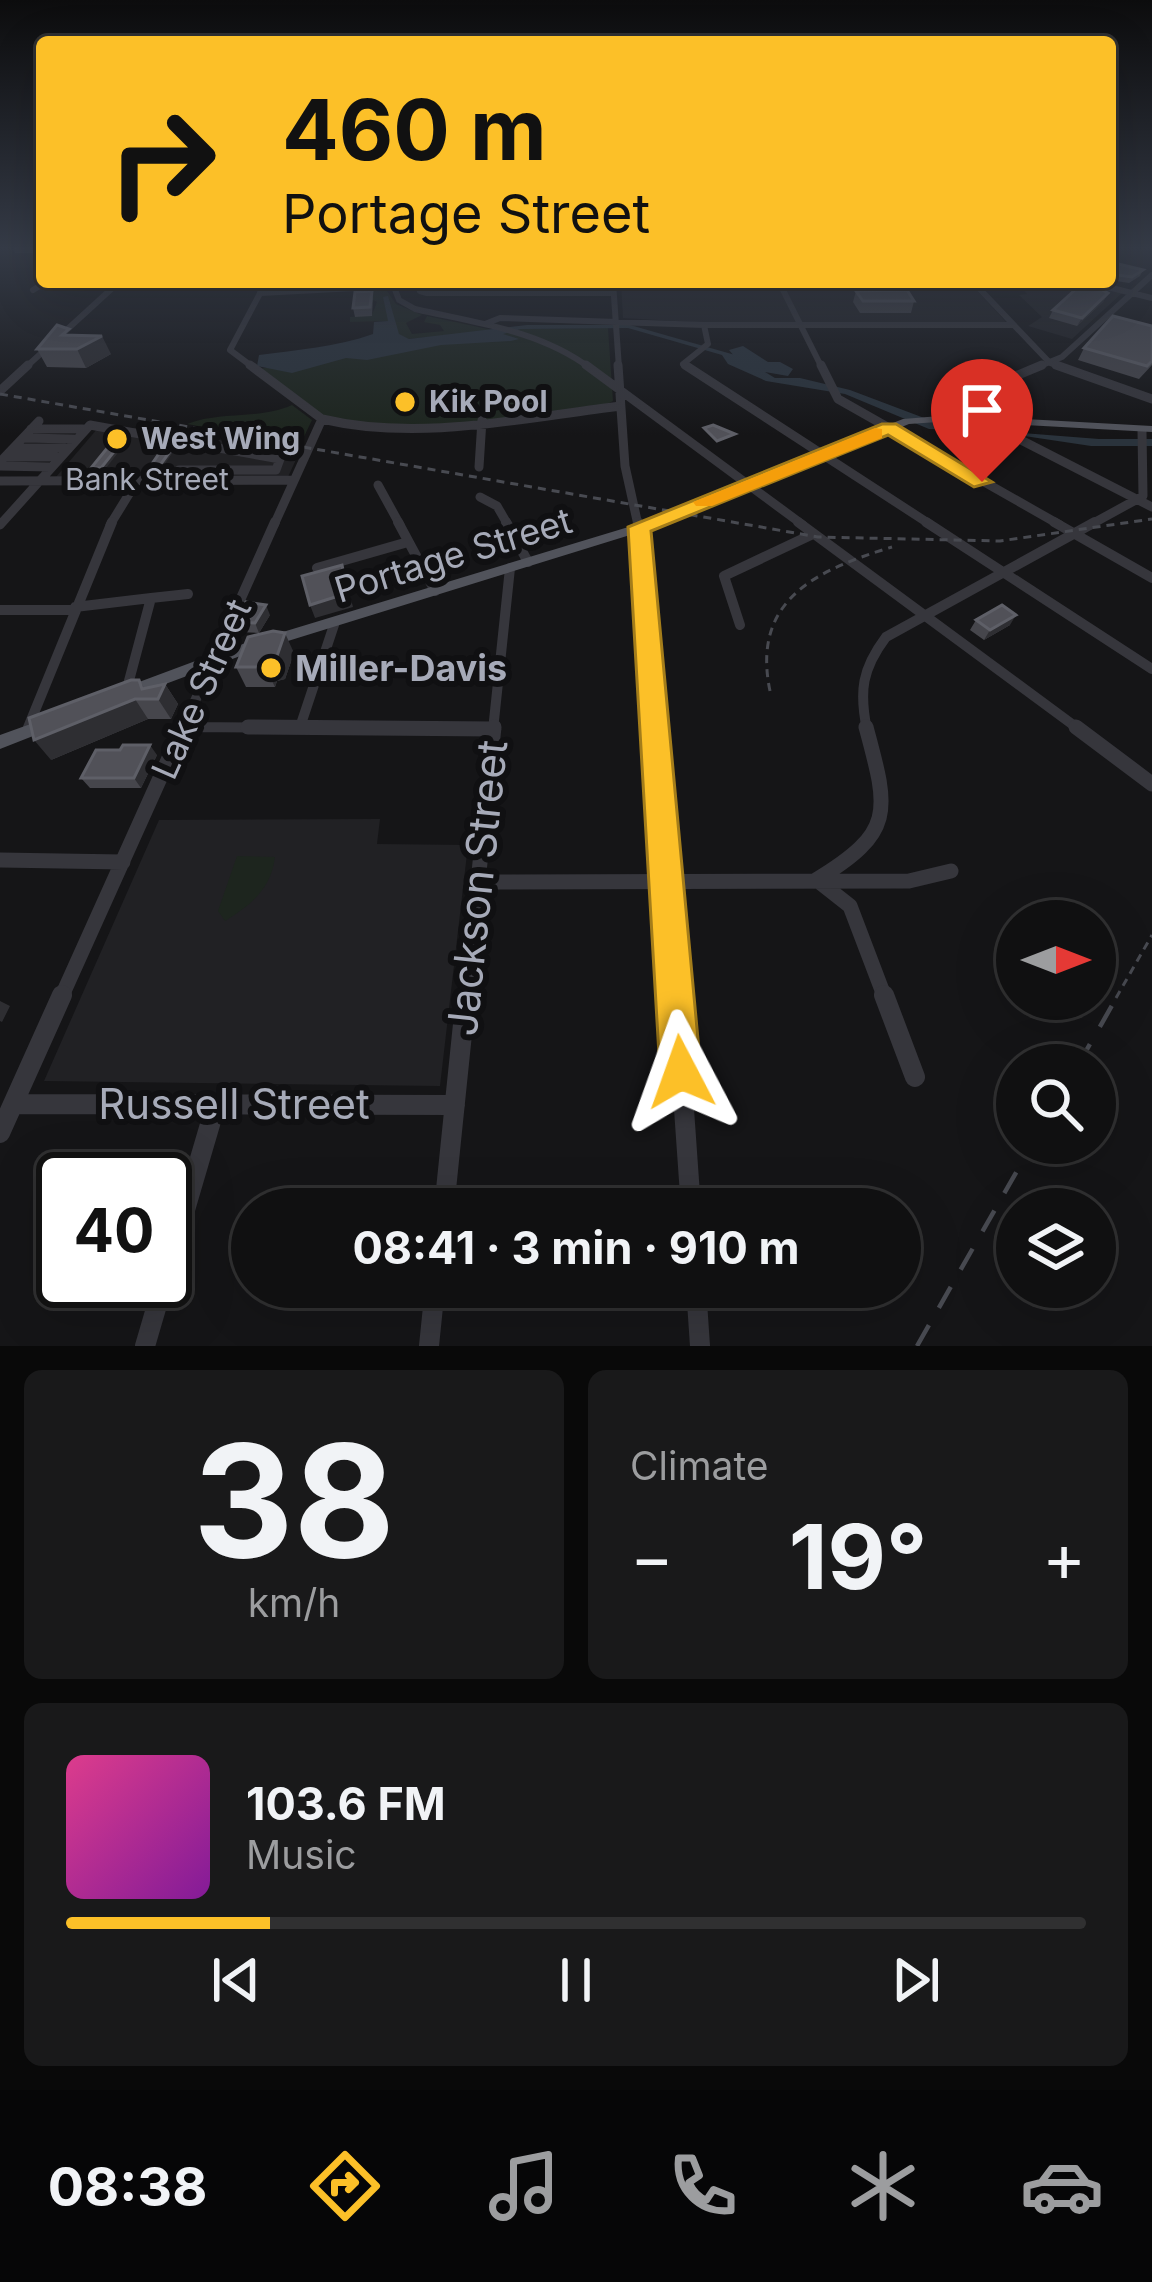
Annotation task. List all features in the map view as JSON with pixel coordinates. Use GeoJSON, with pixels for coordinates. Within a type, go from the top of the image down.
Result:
{"type":"FeatureCollection","features":[{"type":"Feature","properties":{"kind":"main road","name":"Portage Street"},"geometry":{"type":"LineString","coordinates":[[106,701],[215,659],[639,527],[913,420],[952,418],[1146,436]]}},
{"type":"Feature","properties":{"kind":"main road"},"geometry":{"type":"LineString","coordinates":[[0,742],[66,716]]}},
{"type":"Feature","properties":{"kind":"street"},"geometry":{"type":"LineString","coordinates":[[2,389],[90,309]]}},
{"type":"Feature","properties":{"kind":"street"},"geometry":{"type":"LineString","coordinates":[[251,309],[230,345],[253,369],[322,419],[366,427],[620,406]]}},
{"type":"Feature","properties":{"kind":"street"},"geometry":{"type":"LineString","coordinates":[[417,309],[561,347],[1152,784]]}},
{"type":"Feature","properties":{"kind":"street"},"geometry":{"type":"LineString","coordinates":[[614,309],[628,487],[639,527],[689,1188]]}},
{"type":"Feature","properties":{"kind":"street"},"geometry":{"type":"LineString","coordinates":[[792,309],[829,387],[889,428],[1152,578]]}},
{"type":"Feature","properties":{"kind":"street"},"geometry":{"type":"LineString","coordinates":[[998,309],[1050,363],[1152,399]]}},
{"type":"Feature","properties":{"kind":"street"},"geometry":{"type":"LineString","coordinates":[[952,418],[953,402],[1050,363],[1112,309]]}},
{"type":"Feature","properties":{"kind":"street"},"geometry":{"type":"LineString","coordinates":[[484,325],[500,318],[615,325],[1012,325]]}},
{"type":"Feature","properties":{"kind":"street"},"geometry":{"type":"LineString","coordinates":[[704,325],[703,348],[683,364],[1152,669]]}},
{"type":"Feature","properties":{"kind":"street","name":"Lake Street"},"geometry":{"type":"LineString","coordinates":[[0,1132],[322,419]]}},
{"type":"Feature","properties":{"kind":"street"},"geometry":{"type":"LineString","coordinates":[[478,466],[482,420]]}},
{"type":"Feature","properties":{"kind":"street"},"geometry":{"type":"LineString","coordinates":[[0,512],[90,424],[280,462],[276,470],[176,475]]}},
{"type":"Feature","properties":{"kind":"street"},"geometry":{"type":"LineString","coordinates":[[2,462],[35,425],[83,430]]}},
{"type":"Feature","properties":{"kind":"street"},"geometry":{"type":"LineString","coordinates":[[816,880],[862,852],[883,808],[882,778],[858,693],[860,666],[885,638],[1138,499],[1146,488],[1146,436]]}},
{"type":"Feature","properties":{"kind":"street"},"geometry":{"type":"LineString","coordinates":[[22,438],[74,439]]}},
{"type":"Feature","properties":{"kind":"street"},"geometry":{"type":"LineString","coordinates":[[1019,439],[1152,507]]}},
{"type":"Feature","properties":{"kind":"street"},"geometry":{"type":"LineString","coordinates":[[176,475],[198,444]]}},
{"type":"Feature","properties":{"kind":"street"},"geometry":{"type":"LineString","coordinates":[[14,448],[61,453]]}},
{"type":"Feature","properties":{"kind":"street"},"geometry":{"type":"LineString","coordinates":[[2,462],[61,453]]}},
{"type":"Feature","properties":{"kind":"street"},"geometry":{"type":"LineString","coordinates":[[2,462],[50,467]]}},
{"type":"Feature","properties":{"kind":"street","name":"Bank Street"},"geometry":{"type":"LineString","coordinates":[[0,481],[137,481],[176,475],[294,480]]}},
{"type":"Feature","properties":{"kind":"street"},"geometry":{"type":"LineString","coordinates":[[0,525],[33,481]]}},
{"type":"Feature","properties":{"kind":"street"},"geometry":{"type":"LineString","coordinates":[[27,731],[112,519],[137,481]]}},
{"type":"Feature","properties":{"kind":"street"},"geometry":{"type":"LineString","coordinates":[[378,485],[435,591]]}},
{"type":"Feature","properties":{"kind":"street"},"geometry":{"type":"LineString","coordinates":[[480,497],[497,506],[528,562]]}},
{"type":"Feature","properties":{"kind":"street"},"geometry":{"type":"LineString","coordinates":[[740,625],[724,576],[813,534]]}},
{"type":"Feature","properties":{"kind":"street"},"geometry":{"type":"LineString","coordinates":[[317,568],[408,542]]}},
{"type":"Feature","properties":{"kind":"street","name":"Jackson Street"},"geometry":{"type":"LineString","coordinates":[[446,1188],[510,568]]}},
{"type":"Feature","properties":{"kind":"street"},"geometry":{"type":"LineString","coordinates":[[0,610],[75,608],[188,594]]}},
{"type":"Feature","properties":{"kind":"street"},"geometry":{"type":"LineString","coordinates":[[125,694],[151,598]]}},
{"type":"Feature","properties":{"kind":"street"},"geometry":{"type":"LineString","coordinates":[[300,727],[334,622]]}},
{"type":"Feature","properties":{"kind":"street"},"geometry":{"type":"LineString","coordinates":[[184,728],[494,729]]}},
{"type":"Feature","properties":{"kind":"street"},"geometry":{"type":"LineString","coordinates":[[0,860],[123,862]]}},
{"type":"Feature","properties":{"kind":"street"},"geometry":{"type":"LineString","coordinates":[[478,882],[909,881],[951,871]]}},
{"type":"Feature","properties":{"kind":"street"},"geometry":{"type":"LineString","coordinates":[[816,880],[850,906],[915,1077]]}},
{"type":"Feature","properties":{"kind":"street","name":"Russell Street"},"geometry":{"type":"LineString","coordinates":[[13,1103],[454,1105]]}},
{"type":"Feature","properties":{"kind":"street"},"geometry":{"type":"LineString","coordinates":[[192,1186],[216,1104]]}},
{"type":"Feature","properties":{"kind":"street"},"geometry":{"type":"LineString","coordinates":[[145,1346],[156,1308]]}},
{"type":"Feature","properties":{"kind":"street"},"geometry":{"type":"LineString","coordinates":[[429,1346],[433,1308]]}},
{"type":"Feature","properties":{"kind":"street"},"geometry":{"type":"LineString","coordinates":[[697,1308],[700,1346]]}},
{"type":"Feature","properties":{"kind":"shaded area"},"geometry":{"type":"Polygon","coordinates":[[[374,309],[387,309],[389,321],[350,322],[350,317],[372,315],[374,309]]]}},
{"type":"Feature","properties":{"kind":"shaded area"},"geometry":{"type":"Polygon","coordinates":[[[385,309],[392,309],[399,334],[409,339],[527,325],[630,325],[733,354],[729,350],[743,346],[768,362],[793,369],[788,376],[765,372],[775,378],[800,378],[850,390],[948,427],[1152,439],[1152,446],[1091,446],[990,431],[929,429],[845,394],[766,381],[728,364],[722,355],[628,328],[521,329],[503,334],[519,339],[511,341],[441,345],[367,360],[346,358],[292,373],[257,366],[259,355],[373,334],[374,322],[388,321],[385,309]]]}},
{"type":"Feature","properties":{"kind":"shaded area"},"geometry":{"type":"Polygon","coordinates":[[[388,309],[422,315],[406,323],[412,334],[444,331],[440,325],[424,322],[427,316],[497,331],[409,339],[399,335],[388,309]]]}},
{"type":"Feature","properties":{"kind":"shaded area"},"geometry":{"type":"Polygon","coordinates":[[[622,309],[994,309],[1007,323],[710,323],[623,318],[622,309]]]}},
{"type":"Feature","properties":{"kind":"shaded area"},"geometry":{"type":"Polygon","coordinates":[[[1033,309],[1105,309],[1072,339],[1028,326],[1042,317],[1033,309]]]}},
{"type":"Feature","properties":{"kind":"shaded area"},"geometry":{"type":"Polygon","coordinates":[[[608,328],[613,401],[502,418],[425,425],[355,423],[308,408],[258,369],[521,329],[608,328]]]}},
{"type":"Feature","properties":{"kind":"shaded area"},"geometry":{"type":"Polygon","coordinates":[[[292,405],[312,420],[300,445],[187,424],[266,412],[292,405]]]}},
{"type":"Feature","properties":{"kind":"shaded area"},"geometry":{"type":"Polygon","coordinates":[[[98,428],[146,428],[299,453],[288,477],[56,477],[98,428]]]}},
{"type":"Feature","properties":{"kind":"shaded area"},"geometry":{"type":"Polygon","coordinates":[[[380,819],[377,844],[468,845],[440,1086],[44,1081],[159,820],[380,819]]]}},
{"type":"Feature","properties":{"kind":"shaded area"},"geometry":{"type":"Polygon","coordinates":[[[237,856],[275,857],[258,895],[225,921],[218,911],[237,856]]]}},
{"type":"Feature","properties":{"kind":"building"},"geometry":{"type":"Polygon","coordinates":[[[1054,309],[1092,309],[1082,318],[1054,309]]]}},
{"type":"Feature","properties":{"kind":"building"},"geometry":{"type":"Polygon","coordinates":[[[1113,316],[1152,326],[1152,361],[1147,366],[1084,348],[1113,316]]]}},
{"type":"Feature","properties":{"kind":"building"},"geometry":{"type":"Polygon","coordinates":[[[57,325],[69,329],[62,335],[102,336],[77,349],[37,349],[57,325]]]}},
{"type":"Feature","properties":{"kind":"building"},"geometry":{"type":"Polygon","coordinates":[[[713,425],[735,434],[717,441],[704,428],[713,425]]]}},
{"type":"Feature","properties":{"kind":"building"},"geometry":{"type":"Polygon","coordinates":[[[117,436],[125,438],[101,468],[91,468],[117,436]]]}},
{"type":"Feature","properties":{"kind":"building"},"geometry":{"type":"Polygon","coordinates":[[[165,445],[174,446],[158,468],[149,468],[165,445]]]}},
{"type":"Feature","properties":{"kind":"building"},"geometry":{"type":"Polygon","coordinates":[[[448,554],[454,564],[443,568],[437,557],[448,554]]]}},
{"type":"Feature","properties":{"kind":"building"},"geometry":{"type":"Polygon","coordinates":[[[342,565],[348,593],[310,605],[302,576],[342,565]]]}},
{"type":"Feature","properties":{"kind":"building"},"geometry":{"type":"Polygon","coordinates":[[[246,602],[266,605],[255,623],[234,622],[246,602]]]}},
{"type":"Feature","properties":{"kind":"building"},"geometry":{"type":"Polygon","coordinates":[[[1002,605],[1016,615],[990,630],[976,620],[1002,605]]]}},
{"type":"Feature","properties":{"kind":"building"},"geometry":{"type":"Polygon","coordinates":[[[285,633],[276,659],[268,660],[265,667],[236,667],[248,637],[285,633]]]}},
{"type":"Feature","properties":{"kind":"building"},"geometry":{"type":"Polygon","coordinates":[[[139,680],[142,689],[165,684],[158,699],[135,699],[34,740],[29,718],[139,680]]]}},
{"type":"Feature","properties":{"kind":"building"},"geometry":{"type":"Polygon","coordinates":[[[123,745],[150,745],[134,778],[81,778],[96,750],[120,750],[123,745]]]}},
{"type":"Feature","properties":{"kind":"railway"},"geometry":{"type":"LineString","coordinates":[[0,394],[818,537],[1000,541],[1152,519]]}},
{"type":"Feature","properties":{"kind":"railway"},"geometry":{"type":"LineString","coordinates":[[770,691],[770,633],[795,594],[838,566],[892,547]]}},
{"type":"Feature","properties":{"kind":"railway"},"geometry":{"type":"LineString","coordinates":[[1116,998],[1152,935]]}},
{"type":"Feature","properties":{"kind":"railway"},"geometry":{"type":"LineString","coordinates":[[1090,1044],[1118,995]]}},
{"type":"Feature","properties":{"kind":"railway"},"geometry":{"type":"LineString","coordinates":[[917,1346],[1021,1164]]}},
{"type":"Feature","properties":{"kind":"slow traffic"},"geometry":{"type":"LineString","coordinates":[[704,502],[875,434]]}},
{"type":"Feature","properties":{"kind":"place","name":"Kik Pool"},"geometry":{"type":"Point","coordinates":[405,402]}},
{"type":"Feature","properties":{"kind":"place","name":"West Wing"},"geometry":{"type":"Point","coordinates":[117,439]}},
{"type":"Feature","properties":{"kind":"place","name":"Miller-Davis"},"geometry":{"type":"Point","coordinates":[271,668]}},
{"type":"Feature","properties":{"kind":"route"},"geometry":{"type":"LineString","coordinates":[[681,1072],[639,527],[889,428],[982,482]]}}]}
